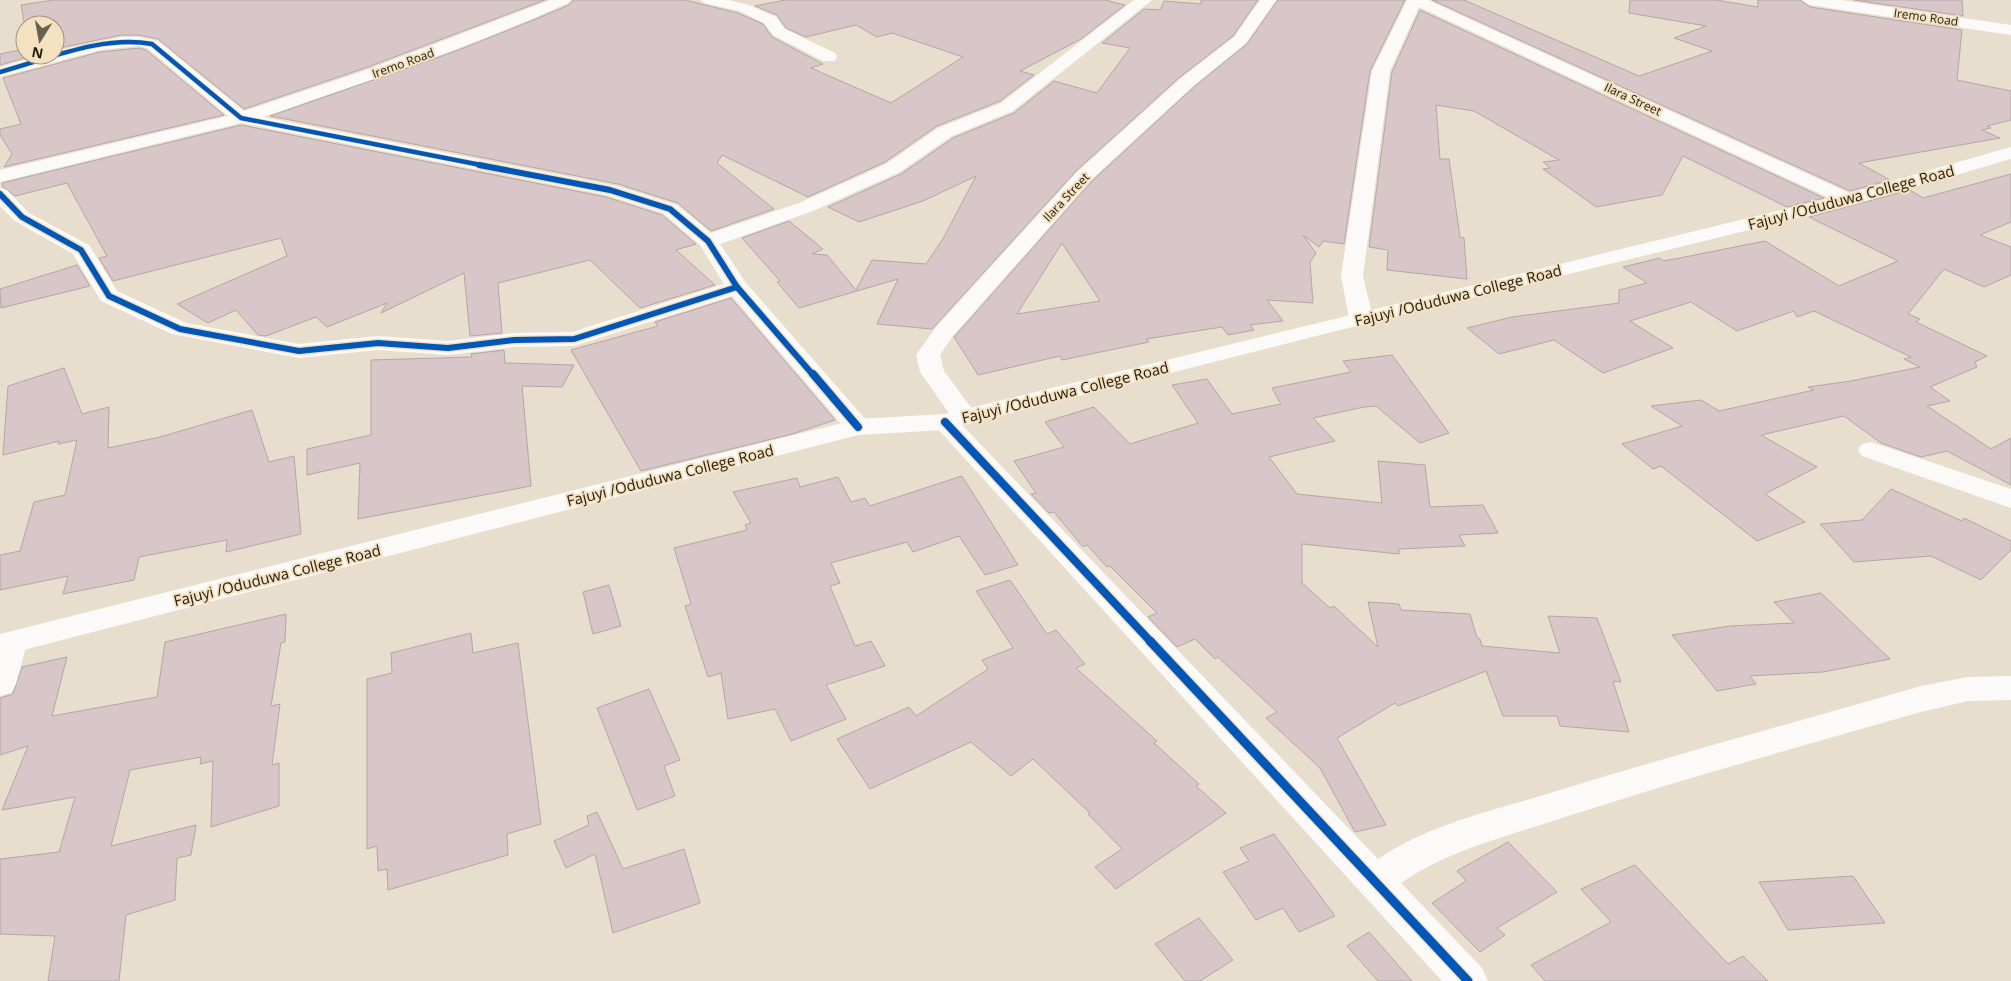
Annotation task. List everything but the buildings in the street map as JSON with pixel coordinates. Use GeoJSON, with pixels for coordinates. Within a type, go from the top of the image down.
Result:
{"type":"FeatureCollection","features":[{"type":"Feature","properties":{"kind":"street","name":"Iremo Road"},"geometry":{"type":"LineString","coordinates":[[0,176],[241,118],[376,73],[525,17],[563,0]]}},
{"type":"Feature","properties":{"kind":"street"},"geometry":{"type":"LineString","coordinates":[[709,0],[731,4],[770,20],[779,32],[829,57]]}},
{"type":"Feature","properties":{"kind":"street"},"geometry":{"type":"LineString","coordinates":[[708,242],[806,207],[893,168],[945,132],[1007,107],[1144,0]]}},
{"type":"Feature","properties":{"kind":"street","name":"Ilara Street"},"geometry":{"type":"LineString","coordinates":[[1268,0],[1240,40],[1187,82],[1084,176],[944,332],[928,355],[932,372],[955,420],[1374,882],[1468,981]]}},
{"type":"Feature","properties":{"kind":"street"},"geometry":{"type":"LineString","coordinates":[[1361,318],[1352,276],[1381,71],[1415,0]]}},
{"type":"Feature","properties":{"kind":"street","name":"Ilara Street"},"geometry":{"type":"LineString","coordinates":[[1415,0],[1849,200]]}},
{"type":"Feature","properties":{"kind":"street","name":"Iremo Road"},"geometry":{"type":"LineString","coordinates":[[1810,0],[2011,30]]}},
{"type":"Feature","properties":{"kind":"street"},"geometry":{"type":"LineString","coordinates":[[731,4],[765,1]]}},
{"type":"Feature","properties":{"kind":"street"},"geometry":{"type":"LineString","coordinates":[[0,72],[95,47],[146,41],[241,118],[610,190],[670,209],[708,242],[737,287],[858,427]]}},
{"type":"Feature","properties":{"kind":"street","name":"Fajuyi /Oduduwa College Road"},"geometry":{"type":"LineString","coordinates":[[6,644],[858,427],[955,420],[1361,318],[1849,200],[2011,153]]}},
{"type":"Feature","properties":{"kind":"street"},"geometry":{"type":"LineString","coordinates":[[0,194],[22,217],[81,250],[108,296],[180,329],[300,351],[378,343],[448,348],[514,340],[574,339],[737,287]]}},
{"type":"Feature","properties":{"kind":"street"},"geometry":{"type":"LineString","coordinates":[[1872,450],[2011,499]]}},
{"type":"Feature","properties":{"kind":"street"},"geometry":{"type":"LineString","coordinates":[[0,684],[6,644]]}},
{"type":"Feature","properties":{"kind":"street"},"geometry":{"type":"LineString","coordinates":[[1374,882],[1404,861],[1439,842],[1606,790],[1921,700],[1968,689],[2011,688]]}},
{"type":"Feature","properties":{"kind":"cycle path"},"geometry":{"type":"LineString","coordinates":[[0,72],[100,45],[139,41],[152,44],[241,118],[610,190],[670,209],[708,241],[737,287],[858,427]]}},
{"type":"Feature","properties":{"kind":"cycle path"},"geometry":{"type":"LineString","coordinates":[[0,194],[22,217],[81,250],[109,296],[180,329],[299,351],[378,343],[448,348],[514,340],[574,339],[737,287]]}},
{"type":"Feature","properties":{"kind":"cycle path"},"geometry":{"type":"LineString","coordinates":[[945,422],[1468,981]]}}]}
